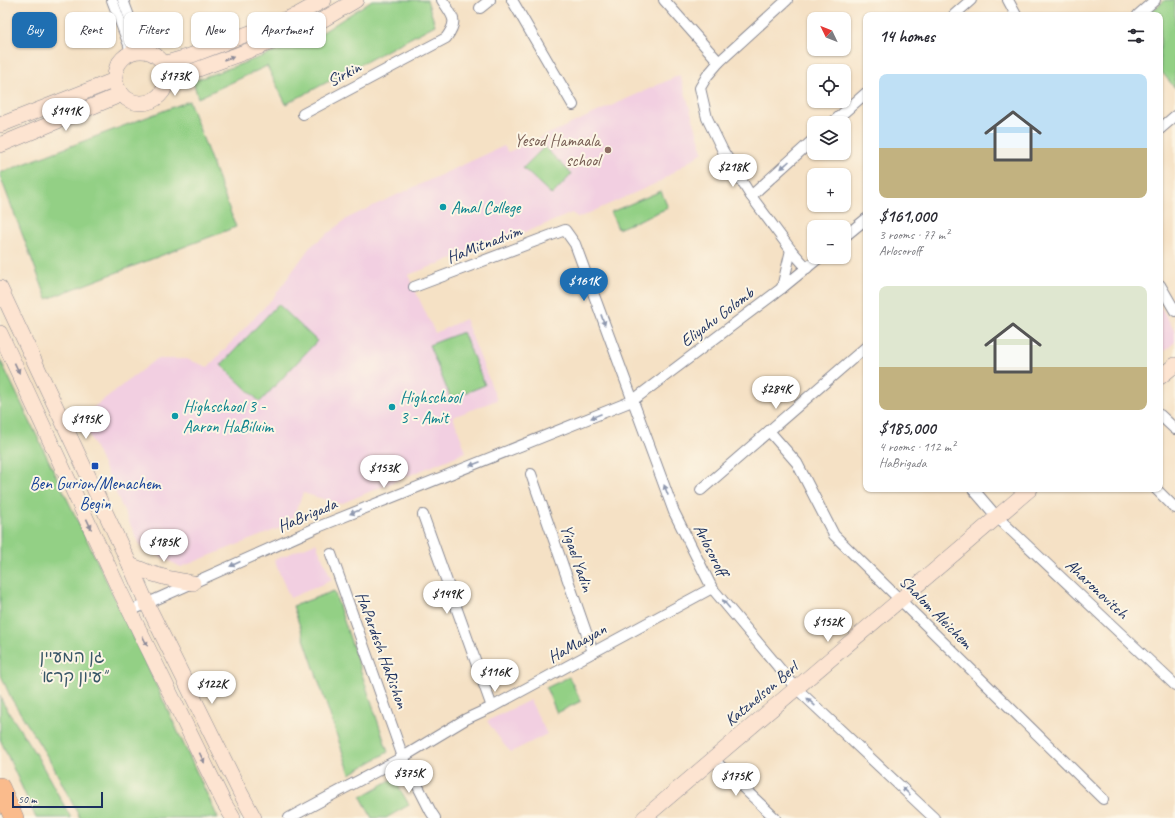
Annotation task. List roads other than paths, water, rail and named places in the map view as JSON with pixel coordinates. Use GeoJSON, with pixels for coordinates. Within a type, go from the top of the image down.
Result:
{"type":"FeatureCollection","features":[{"type":"Feature","properties":{"kind":"highway"},"geometry":{"type":"LineString","coordinates":[[0,787],[14,818]]}},
{"type":"Feature","properties":{"kind":"street"},"geometry":{"type":"LineString","coordinates":[[112,0],[130,45],[138,53]]}},
{"type":"Feature","properties":{"kind":"street"},"geometry":{"type":"LineString","coordinates":[[123,0],[139,43],[138,53]]}},
{"type":"Feature","properties":{"kind":"street"},"geometry":{"type":"LineString","coordinates":[[163,64],[186,57],[297,15],[324,0]]}},
{"type":"Feature","properties":{"kind":"street"},"geometry":{"type":"LineString","coordinates":[[166,81],[307,29],[356,0]]}},
{"type":"Feature","properties":{"kind":"street","name":"Sirkin"},"geometry":{"type":"LineString","coordinates":[[303,114],[446,38],[453,28],[454,19],[442,0]]}},
{"type":"Feature","properties":{"kind":"street"},"geometry":{"type":"LineString","coordinates":[[480,8],[490,0]]}},
{"type":"Feature","properties":{"kind":"street"},"geometry":{"type":"LineString","coordinates":[[512,0],[573,105]]}},
{"type":"Feature","properties":{"kind":"street"},"geometry":{"type":"LineString","coordinates":[[664,0],[719,62]]}},
{"type":"Feature","properties":{"kind":"street"},"geometry":{"type":"LineString","coordinates":[[787,0],[719,62],[707,76],[700,88],[707,118],[723,151],[751,196],[791,250],[807,268]]}},
{"type":"Feature","properties":{"kind":"street"},"geometry":{"type":"LineString","coordinates":[[957,12],[971,0]]}},
{"type":"Feature","properties":{"kind":"street"},"geometry":{"type":"LineString","coordinates":[[1008,0],[1014,12]]}},
{"type":"Feature","properties":{"kind":"street"},"geometry":{"type":"LineString","coordinates":[[1141,12],[1155,0]]}},
{"type":"Feature","properties":{"kind":"street"},"geometry":{"type":"LineString","coordinates":[[138,53],[152,54],[163,64],[166,69],[164,89],[159,96],[152,100],[144,103],[136,102],[128,99],[117,88],[115,80],[116,72],[119,64],[124,58],[138,53]]}},
{"type":"Feature","properties":{"kind":"street"},"geometry":{"type":"LineString","coordinates":[[0,125],[115,80]]}},
{"type":"Feature","properties":{"kind":"street"},"geometry":{"type":"LineString","coordinates":[[0,145],[122,94]]}},
{"type":"Feature","properties":{"kind":"street"},"geometry":{"type":"LineString","coordinates":[[840,116],[863,96]]}},
{"type":"Feature","properties":{"kind":"street"},"geometry":{"type":"LineString","coordinates":[[1163,126],[1175,116]]}},
{"type":"Feature","properties":{"kind":"street"},"geometry":{"type":"LineString","coordinates":[[751,196],[807,145]]}},
{"type":"Feature","properties":{"kind":"street"},"geometry":{"type":"LineString","coordinates":[[851,231],[863,221]]}},
{"type":"Feature","properties":{"kind":"street","name":"Arlosoroff"},"geometry":{"type":"LineString","coordinates":[[565,230],[575,244],[674,512],[712,588],[796,688],[934,818]]}},
{"type":"Feature","properties":{"kind":"street","name":"HaMitnadvim"},"geometry":{"type":"LineString","coordinates":[[414,287],[565,230]]}},
{"type":"Feature","properties":{"kind":"street"},"geometry":{"type":"LineString","coordinates":[[782,288],[791,250]]}},
{"type":"Feature","properties":{"kind":"street","name":"Eliyahu Golomb"},"geometry":{"type":"LineString","coordinates":[[632,401],[812,264]]}},
{"type":"Feature","properties":{"kind":"street"},"geometry":{"type":"LineString","coordinates":[[0,288],[147,604],[254,818]]}},
{"type":"Feature","properties":{"kind":"street"},"geometry":{"type":"LineString","coordinates":[[1163,290],[1175,311]]}},
{"type":"Feature","properties":{"kind":"street"},"geometry":{"type":"LineString","coordinates":[[0,333],[118,587],[224,803],[233,818]]}},
{"type":"Feature","properties":{"kind":"street"},"geometry":{"type":"LineString","coordinates":[[701,490],[863,350]]}},
{"type":"Feature","properties":{"kind":"street"},"geometry":{"type":"LineString","coordinates":[[1163,374],[1175,364]]}},
{"type":"Feature","properties":{"kind":"street","name":"HaBrigada"},"geometry":{"type":"LineString","coordinates":[[130,611],[318,527],[632,401]]}},
{"type":"Feature","properties":{"kind":"street"},"geometry":{"type":"LineString","coordinates":[[1163,418],[1175,429]]}},
{"type":"Feature","properties":{"kind":"street","name":"Shalom Aleichem"},"geometry":{"type":"LineString","coordinates":[[769,431],[797,463],[834,535],[1102,799]]}},
{"type":"Feature","properties":{"kind":"street","name":"Yigael Yadin"},"geometry":{"type":"LineString","coordinates":[[531,474],[593,652]]}},
{"type":"Feature","properties":{"kind":"street","name":"Aharonovitch"},"geometry":{"type":"LineString","coordinates":[[976,492],[997,517],[1175,685]]}},
{"type":"Feature","properties":{"kind":"street","name":"Katznelson Berl"},"geometry":{"type":"LineString","coordinates":[[644,818],[1026,492]]}},
{"type":"Feature","properties":{"kind":"street"},"geometry":{"type":"LineString","coordinates":[[1159,492],[1175,508]]}},
{"type":"Feature","properties":{"kind":"street"},"geometry":{"type":"LineString","coordinates":[[423,515],[492,707]]}},
{"type":"Feature","properties":{"kind":"street","name":"HaPardesh HaRishon"},"geometry":{"type":"LineString","coordinates":[[331,554],[403,758],[435,818]]}},
{"type":"Feature","properties":{"kind":"street"},"geometry":{"type":"LineString","coordinates":[[130,565],[167,578],[192,583]]}},
{"type":"Feature","properties":{"kind":"street","name":"HaMaayan"},"geometry":{"type":"LineString","coordinates":[[289,818],[403,758],[466,720],[712,588]]}},
{"type":"Feature","properties":{"kind":"street"},"geometry":{"type":"LineString","coordinates":[[713,759],[775,818]]}},
{"type":"Feature","properties":{"kind":"place","name":"Yesod Hamaala school"},"geometry":{"type":"Point","coordinates":[608,150]}},
{"type":"Feature","properties":{"kind":"place","name":"Amal College"},"geometry":{"type":"Point","coordinates":[443,207]}},
{"type":"Feature","properties":{"kind":"place","name":"Highschool 3 - Amit"},"geometry":{"type":"Point","coordinates":[392,407]}},
{"type":"Feature","properties":{"kind":"place","name":"Highschool 3 - Aaron HaBiluim"},"geometry":{"type":"Point","coordinates":[175,416]}},
{"type":"Feature","properties":{"kind":"place","name":"Ben Gurion/Menachem Begin"},"geometry":{"type":"Point","coordinates":[95,466]}},
{"type":"Feature","properties":{"kind":"park label","name":"גן המעיין \"עיון קרא\""},"geometry":{"type":"Point","coordinates":[72,666]}}]}
